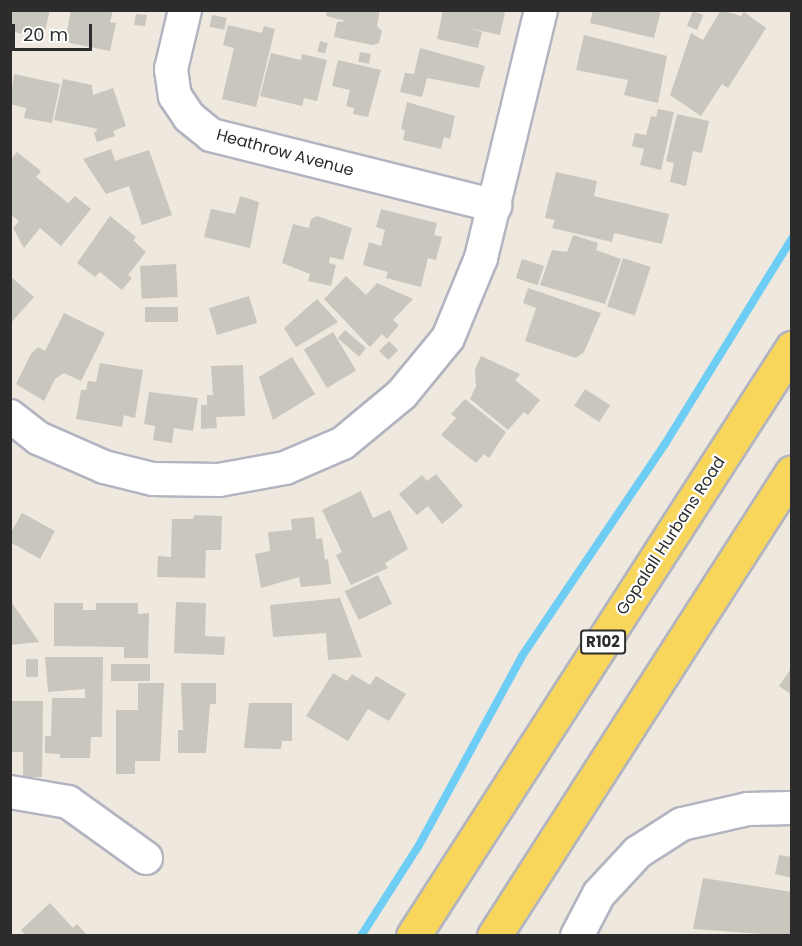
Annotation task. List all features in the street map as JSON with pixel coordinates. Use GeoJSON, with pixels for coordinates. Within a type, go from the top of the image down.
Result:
{"type":"FeatureCollection","features":[{"type":"Feature","properties":{"kind":"main road","name":"Gopalall Hurbans Road"},"geometry":{"type":"LineString","coordinates":[[413,936],[792,348]]}},
{"type":"Feature","properties":{"kind":"main road"},"geometry":{"type":"LineString","coordinates":[[494,936],[792,472]]}},
{"type":"Feature","properties":{"kind":"street","name":"Heathrow Avenue"},"geometry":{"type":"LineString","coordinates":[[185,10],[171,69],[175,96],[189,117],[211,135],[495,206]]}},
{"type":"Feature","properties":{"kind":"street"},"geometry":{"type":"LineString","coordinates":[[10,416],[38,438],[104,467],[153,479],[219,480],[274,470],[334,447],[402,394],[448,338],[481,258],[541,10]]}},
{"type":"Feature","properties":{"kind":"street"},"geometry":{"type":"LineString","coordinates":[[10,792],[68,802],[146,858]]}},
{"type":"Feature","properties":{"kind":"street"},"geometry":{"type":"LineString","coordinates":[[578,936],[599,894],[638,852],[682,824],[748,809],[792,808]]}},
{"type":"Feature","properties":{"kind":"building"},"geometry":{"type":"Polygon","coordinates":[[[10,10],[50,10],[43,39],[10,31],[10,10]]]}},
{"type":"Feature","properties":{"kind":"building"},"geometry":{"type":"Polygon","coordinates":[[[71,10],[113,10],[110,22],[116,23],[110,51],[65,42],[71,10]]]}},
{"type":"Feature","properties":{"kind":"building"},"geometry":{"type":"Polygon","coordinates":[[[327,10],[380,10],[377,26],[382,31],[379,43],[372,45],[334,37],[337,22],[346,21],[326,16],[327,10]]]}},
{"type":"Feature","properties":{"kind":"building"},"geometry":{"type":"Polygon","coordinates":[[[443,10],[505,12],[500,35],[468,28],[482,32],[478,48],[437,39],[443,10]]]}},
{"type":"Feature","properties":{"kind":"building"},"geometry":{"type":"Polygon","coordinates":[[[593,10],[661,10],[654,38],[590,23],[593,10]]]}},
{"type":"Feature","properties":{"kind":"building"},"geometry":{"type":"Polygon","coordinates":[[[721,10],[741,16],[744,12],[766,28],[728,88],[722,84],[701,116],[670,95],[691,33],[703,40],[721,10]]]}},
{"type":"Feature","properties":{"kind":"building"},"geometry":{"type":"Polygon","coordinates":[[[693,11],[703,15],[697,30],[687,26],[693,11]]]}},
{"type":"Feature","properties":{"kind":"building"},"geometry":{"type":"Polygon","coordinates":[[[136,14],[147,15],[145,26],[134,25],[136,14]]]}},
{"type":"Feature","properties":{"kind":"building"},"geometry":{"type":"Polygon","coordinates":[[[212,15],[227,18],[224,30],[210,27],[212,15]]]}},
{"type":"Feature","properties":{"kind":"building"},"geometry":{"type":"Polygon","coordinates":[[[228,25],[262,33],[264,26],[275,29],[256,107],[222,99],[234,48],[223,45],[228,25]]]}},
{"type":"Feature","properties":{"kind":"building"},"geometry":{"type":"Polygon","coordinates":[[[584,35],[667,56],[658,103],[624,95],[628,80],[576,70],[584,35]]]}},
{"type":"Feature","properties":{"kind":"building"},"geometry":{"type":"Polygon","coordinates":[[[320,41],[328,43],[325,54],[317,52],[320,41]]]}},
{"type":"Feature","properties":{"kind":"building"},"geometry":{"type":"Polygon","coordinates":[[[420,48],[485,66],[479,88],[427,78],[422,97],[400,92],[405,73],[414,74],[420,48]]]}},
{"type":"Feature","properties":{"kind":"building"},"geometry":{"type":"Polygon","coordinates":[[[360,52],[371,54],[369,64],[358,62],[360,52]]]}},
{"type":"Feature","properties":{"kind":"building"},"geometry":{"type":"Polygon","coordinates":[[[271,53],[301,60],[302,54],[327,60],[317,101],[304,98],[302,106],[260,96],[271,53]]]}},
{"type":"Feature","properties":{"kind":"building"},"geometry":{"type":"Polygon","coordinates":[[[338,60],[381,70],[368,117],[353,114],[354,108],[346,106],[350,90],[332,86],[338,60]]]}},
{"type":"Feature","properties":{"kind":"building"},"geometry":{"type":"Polygon","coordinates":[[[14,74],[60,84],[52,123],[24,118],[26,108],[10,104],[14,74]]]}},
{"type":"Feature","properties":{"kind":"building"},"geometry":{"type":"Polygon","coordinates":[[[63,79],[92,85],[93,95],[113,88],[126,126],[113,131],[115,136],[97,142],[94,133],[98,129],[54,120],[63,79]]]}},
{"type":"Feature","properties":{"kind":"building"},"geometry":{"type":"Polygon","coordinates":[[[407,102],[455,116],[450,139],[444,137],[441,149],[403,140],[405,130],[401,129],[407,102]]]}},
{"type":"Feature","properties":{"kind":"building"},"geometry":{"type":"Polygon","coordinates":[[[658,109],[674,112],[661,170],[640,165],[644,149],[632,146],[635,133],[646,135],[651,116],[656,117],[658,109]]]}},
{"type":"Feature","properties":{"kind":"building"},"geometry":{"type":"Polygon","coordinates":[[[677,114],[709,121],[702,153],[693,151],[686,186],[670,182],[674,163],[666,161],[677,114]]]}},
{"type":"Feature","properties":{"kind":"building"},"geometry":{"type":"Polygon","coordinates":[[[111,149],[115,161],[149,150],[172,215],[142,225],[129,186],[106,194],[83,159],[111,149]]]}},
{"type":"Feature","properties":{"kind":"building"},"geometry":{"type":"Polygon","coordinates":[[[17,152],[41,171],[36,177],[68,203],[75,196],[91,209],[61,246],[40,228],[24,248],[13,228],[19,221],[10,214],[10,160],[17,152]]]}},
{"type":"Feature","properties":{"kind":"building"},"geometry":{"type":"Polygon","coordinates":[[[556,172],[597,181],[594,196],[669,214],[662,244],[614,233],[612,242],[552,228],[555,220],[545,218],[556,172]]]}},
{"type":"Feature","properties":{"kind":"building"},"geometry":{"type":"Polygon","coordinates":[[[240,196],[259,202],[250,248],[204,237],[211,209],[235,214],[240,196]]]}},
{"type":"Feature","properties":{"kind":"building"},"geometry":{"type":"Polygon","coordinates":[[[381,209],[437,223],[434,235],[442,237],[436,260],[428,258],[421,287],[386,278],[388,272],[363,265],[369,242],[381,246],[385,230],[376,227],[381,209]]]}},
{"type":"Feature","properties":{"kind":"building"},"geometry":{"type":"Polygon","coordinates":[[[110,216],[136,237],[133,240],[146,252],[128,275],[132,278],[122,290],[100,272],[95,277],[77,263],[110,216]]]}},
{"type":"Feature","properties":{"kind":"building"},"geometry":{"type":"Polygon","coordinates":[[[317,216],[352,228],[343,260],[330,257],[329,263],[336,265],[331,286],[308,281],[310,274],[282,263],[293,224],[309,228],[311,219],[317,216]]]}},
{"type":"Feature","properties":{"kind":"building"},"geometry":{"type":"Polygon","coordinates":[[[573,235],[598,243],[596,250],[621,259],[605,304],[540,285],[552,250],[567,252],[573,235]]]}},
{"type":"Feature","properties":{"kind":"building"},"geometry":{"type":"Polygon","coordinates":[[[623,258],[651,267],[635,315],[607,307],[623,258]]]}},
{"type":"Feature","properties":{"kind":"building"},"geometry":{"type":"Polygon","coordinates":[[[522,259],[544,266],[538,285],[516,278],[522,259]]]}},
{"type":"Feature","properties":{"kind":"building"},"geometry":{"type":"Polygon","coordinates":[[[176,264],[178,297],[142,299],[140,266],[176,264]]]}},
{"type":"Feature","properties":{"kind":"building"},"geometry":{"type":"Polygon","coordinates":[[[10,276],[34,297],[10,324],[10,276]]]}},
{"type":"Feature","properties":{"kind":"building"},"geometry":{"type":"Polygon","coordinates":[[[346,276],[366,295],[377,283],[413,299],[393,320],[399,325],[387,339],[382,334],[370,347],[324,299],[346,276]]]}},
{"type":"Feature","properties":{"kind":"building"},"geometry":{"type":"Polygon","coordinates":[[[528,288],[601,313],[584,352],[576,358],[525,341],[536,308],[523,303],[528,288]]]}},
{"type":"Feature","properties":{"kind":"building"},"geometry":{"type":"Polygon","coordinates":[[[249,296],[257,323],[217,335],[209,308],[249,296]]]}},
{"type":"Feature","properties":{"kind":"building"},"geometry":{"type":"Polygon","coordinates":[[[317,299],[338,322],[296,347],[284,328],[317,299]]]}},
{"type":"Feature","properties":{"kind":"building"},"geometry":{"type":"Polygon","coordinates":[[[145,307],[178,307],[178,322],[145,322],[145,307]]]}},
{"type":"Feature","properties":{"kind":"building"},"geometry":{"type":"Polygon","coordinates":[[[64,313],[105,333],[81,381],[64,373],[55,379],[44,401],[16,384],[31,354],[38,347],[45,351],[64,313]]]}},
{"type":"Feature","properties":{"kind":"building"},"geometry":{"type":"Polygon","coordinates":[[[345,330],[366,348],[359,357],[338,338],[345,330]]]}},
{"type":"Feature","properties":{"kind":"building"},"geometry":{"type":"Polygon","coordinates":[[[333,332],[356,371],[327,388],[304,350],[333,332]]]}},
{"type":"Feature","properties":{"kind":"building"},"geometry":{"type":"Polygon","coordinates":[[[389,341],[398,350],[388,360],[379,351],[389,341]]]}},
{"type":"Feature","properties":{"kind":"building"},"geometry":{"type":"Polygon","coordinates":[[[481,356],[520,374],[515,380],[540,400],[528,415],[524,412],[508,430],[470,399],[476,386],[475,369],[481,356]]]}},
{"type":"Feature","properties":{"kind":"building"},"geometry":{"type":"Polygon","coordinates":[[[292,357],[315,394],[273,420],[259,377],[292,357]]]}},
{"type":"Feature","properties":{"kind":"building"},"geometry":{"type":"Polygon","coordinates":[[[100,363],[143,370],[135,418],[124,415],[122,427],[76,419],[81,390],[86,390],[88,381],[96,382],[100,363]]]}},
{"type":"Feature","properties":{"kind":"building"},"geometry":{"type":"Polygon","coordinates":[[[243,365],[245,416],[216,417],[217,428],[201,429],[201,405],[207,405],[207,395],[213,395],[211,366],[243,365]]]}},
{"type":"Feature","properties":{"kind":"building"},"geometry":{"type":"Polygon","coordinates":[[[585,389],[610,405],[599,422],[574,406],[585,389]]]}},
{"type":"Feature","properties":{"kind":"building"},"geometry":{"type":"Polygon","coordinates":[[[149,392],[198,398],[193,431],[174,428],[172,443],[153,440],[155,426],[144,424],[149,392]]]}},
{"type":"Feature","properties":{"kind":"building"},"geometry":{"type":"Polygon","coordinates":[[[465,399],[506,432],[489,458],[484,454],[476,463],[441,435],[456,418],[451,414],[465,399]]]}},
{"type":"Feature","properties":{"kind":"building"},"geometry":{"type":"Polygon","coordinates":[[[436,474],[463,506],[442,524],[428,506],[417,515],[399,494],[422,475],[427,481],[436,474]]]}},
{"type":"Feature","properties":{"kind":"building"},"geometry":{"type":"Polygon","coordinates":[[[361,491],[373,518],[390,510],[408,549],[385,563],[388,568],[351,585],[336,555],[342,552],[322,510],[361,491]]]}},
{"type":"Feature","properties":{"kind":"building"},"geometry":{"type":"Polygon","coordinates":[[[22,513],[55,531],[40,559],[10,542],[10,534],[22,513]]]}},
{"type":"Feature","properties":{"kind":"building"},"geometry":{"type":"Polygon","coordinates":[[[194,515],[222,516],[221,550],[206,550],[205,578],[157,577],[158,556],[171,557],[172,519],[193,519],[194,515]]]}},
{"type":"Feature","properties":{"kind":"building"},"geometry":{"type":"Polygon","coordinates":[[[314,517],[316,539],[322,538],[325,560],[328,559],[331,584],[301,587],[299,577],[261,588],[255,554],[270,551],[268,532],[292,530],[291,519],[314,517]]]}},
{"type":"Feature","properties":{"kind":"building"},"geometry":{"type":"Polygon","coordinates":[[[378,575],[392,604],[359,620],[345,591],[378,575]]]}},
{"type":"Feature","properties":{"kind":"building"},"geometry":{"type":"Polygon","coordinates":[[[340,598],[362,657],[328,660],[326,633],[273,637],[270,605],[340,598]]]}},
{"type":"Feature","properties":{"kind":"building"},"geometry":{"type":"Polygon","coordinates":[[[10,600],[39,642],[10,645],[10,600]]]}},
{"type":"Feature","properties":{"kind":"building"},"geometry":{"type":"Polygon","coordinates":[[[176,602],[206,603],[205,636],[225,637],[224,655],[174,653],[176,602]]]}},
{"type":"Feature","properties":{"kind":"building"},"geometry":{"type":"Polygon","coordinates":[[[54,603],[83,603],[83,610],[96,610],[96,603],[138,603],[138,614],[149,613],[148,658],[124,658],[124,647],[54,646],[54,603]]]}},
{"type":"Feature","properties":{"kind":"building"},"geometry":{"type":"Polygon","coordinates":[[[45,657],[103,657],[102,737],[91,737],[90,758],[60,758],[60,754],[45,753],[45,736],[51,736],[52,698],[85,698],[85,689],[48,692],[45,657]]]}},
{"type":"Feature","properties":{"kind":"building"},"geometry":{"type":"Polygon","coordinates":[[[26,659],[38,659],[38,677],[26,677],[26,659]]]}},
{"type":"Feature","properties":{"kind":"building"},"geometry":{"type":"Polygon","coordinates":[[[111,664],[150,664],[150,681],[111,681],[111,664]]]}},
{"type":"Feature","properties":{"kind":"building"},"geometry":{"type":"Polygon","coordinates":[[[792,667],[792,695],[779,686],[792,667]]]}},
{"type":"Feature","properties":{"kind":"building"},"geometry":{"type":"Polygon","coordinates":[[[333,673],[347,681],[352,674],[370,685],[376,676],[406,694],[389,721],[368,709],[348,741],[306,716],[333,673]]]}},
{"type":"Feature","properties":{"kind":"building"},"geometry":{"type":"Polygon","coordinates":[[[138,683],[164,683],[160,761],[135,761],[135,774],[116,774],[116,710],[138,710],[138,683]]]}},
{"type":"Feature","properties":{"kind":"building"},"geometry":{"type":"Polygon","coordinates":[[[181,683],[216,683],[216,704],[210,704],[206,753],[178,753],[178,730],[183,730],[181,683]]]}},
{"type":"Feature","properties":{"kind":"building"},"geometry":{"type":"Polygon","coordinates":[[[10,701],[43,701],[42,777],[23,777],[23,752],[10,752],[10,701]]]}},
{"type":"Feature","properties":{"kind":"building"},"geometry":{"type":"Polygon","coordinates":[[[249,703],[292,703],[292,741],[282,741],[281,749],[244,748],[249,703]]]}},
{"type":"Feature","properties":{"kind":"building"},"geometry":{"type":"Polygon","coordinates":[[[779,855],[792,857],[792,878],[775,874],[779,855]]]}},
{"type":"Feature","properties":{"kind":"building"},"geometry":{"type":"Polygon","coordinates":[[[703,878],[792,892],[792,936],[693,929],[703,878]]]}},
{"type":"Feature","properties":{"kind":"building"},"geometry":{"type":"Polygon","coordinates":[[[50,903],[73,928],[77,924],[88,936],[26,936],[21,930],[50,903]]]}},
{"type":"Feature","properties":{"kind":"waterway"},"geometry":{"type":"LineString","coordinates":[[361,936],[418,847],[522,656],[665,444],[792,238]]}}]}
